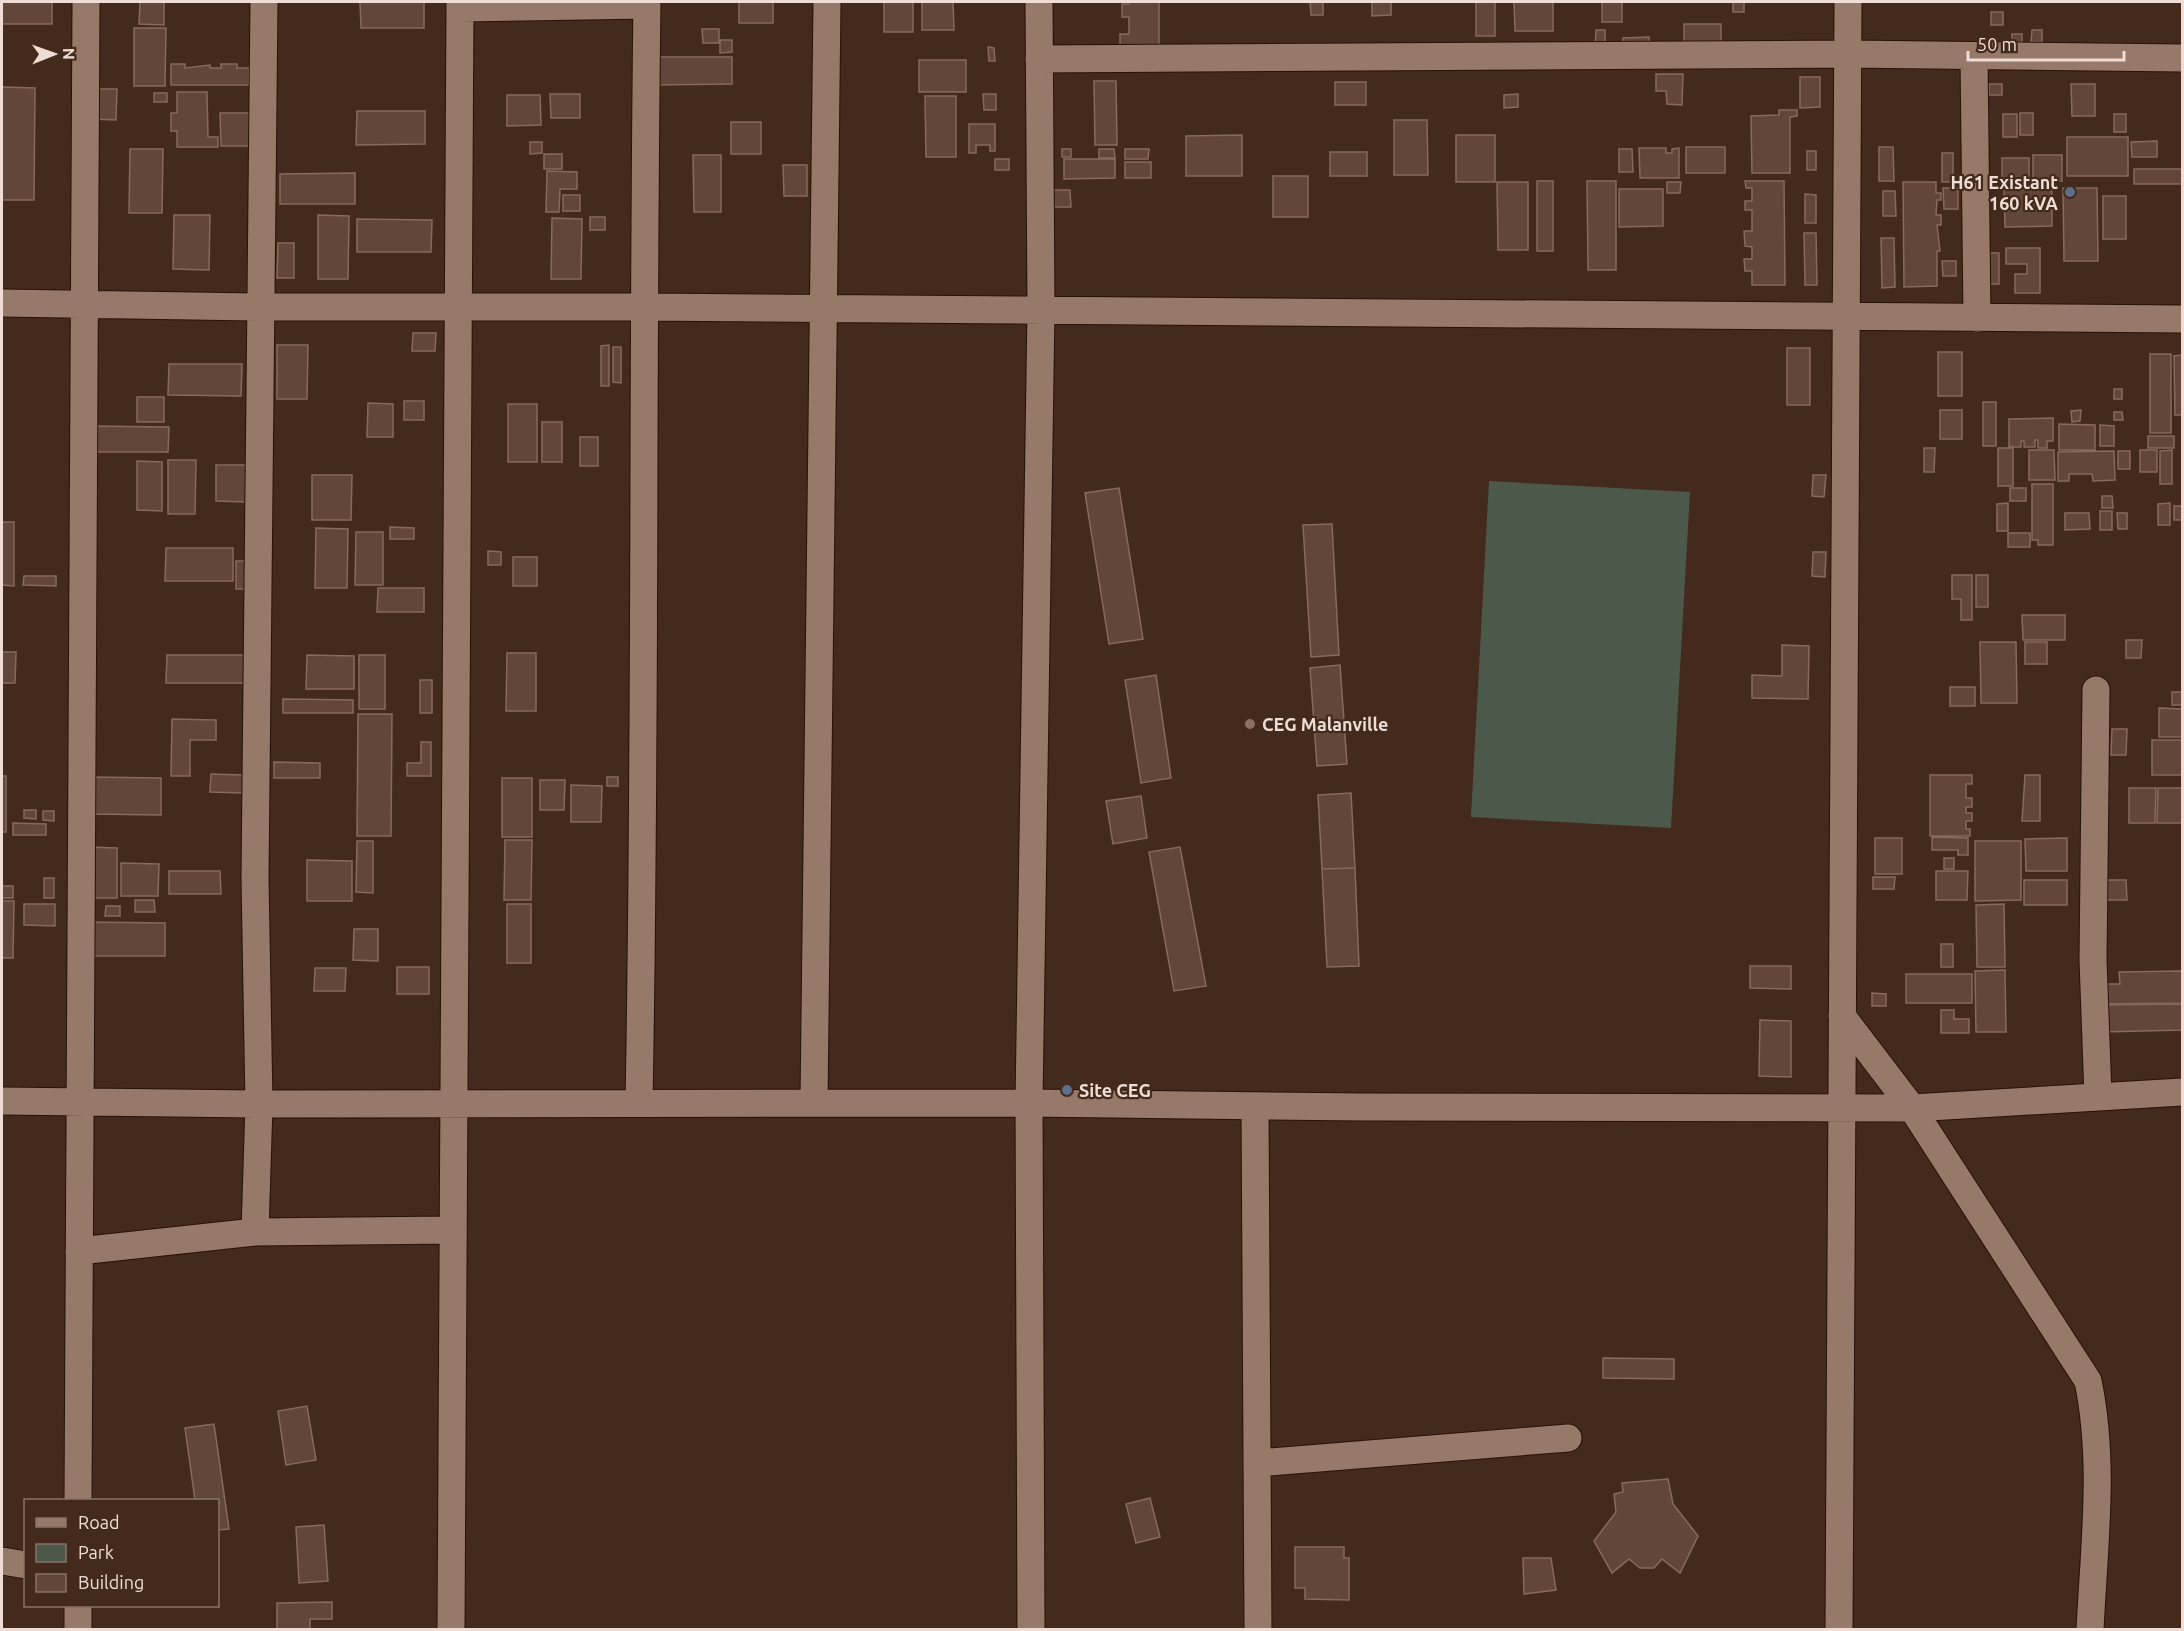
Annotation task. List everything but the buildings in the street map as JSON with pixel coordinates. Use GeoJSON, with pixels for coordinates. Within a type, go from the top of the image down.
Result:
{"type":"FeatureCollection","features":[{"type":"Feature","properties":{"kind":"street"},"geometry":{"type":"LineString","coordinates":[[78,1499],[86,2]]}},
{"type":"Feature","properties":{"kind":"street"},"geometry":{"type":"LineString","coordinates":[[255,1232],[259,1104],[255,866],[259,307],[264,2]]}},
{"type":"Feature","properties":{"kind":"street"},"geometry":{"type":"LineString","coordinates":[[814,1103],[827,2]]}},
{"type":"Feature","properties":{"kind":"street"},"geometry":{"type":"LineString","coordinates":[[1031,1629],[1029,1103],[1041,309],[1039,2]]}},
{"type":"Feature","properties":{"kind":"street"},"geometry":{"type":"LineString","coordinates":[[1839,1629],[1848,2]]}},
{"type":"Feature","properties":{"kind":"street"},"geometry":{"type":"LineString","coordinates":[[451,1629],[460,5],[647,3],[644,307],[644,813],[639,1102]]}},
{"type":"Feature","properties":{"kind":"street"},"geometry":{"type":"LineString","coordinates":[[1039,59],[1848,54],[2182,58]]}},
{"type":"Feature","properties":{"kind":"street"},"geometry":{"type":"LineString","coordinates":[[1974,56],[1977,318]]}},
{"type":"Feature","properties":{"kind":"street"},"geometry":{"type":"LineString","coordinates":[[2,303],[259,307],[1041,309],[2182,319]]}},
{"type":"Feature","properties":{"kind":"street"},"geometry":{"type":"LineString","coordinates":[[2096,690],[2093,960],[2098,1096]]}},
{"type":"Feature","properties":{"kind":"street"},"geometry":{"type":"LineString","coordinates":[[1842,1016],[1912,1108],[2088,1381],[2096,1419],[2097,1462],[2090,1629]]}},
{"type":"Feature","properties":{"kind":"street"},"geometry":{"type":"LineString","coordinates":[[2,1101],[259,1104],[639,1102],[1912,1108],[2182,1092]]}},
{"type":"Feature","properties":{"kind":"street"},"geometry":{"type":"LineString","coordinates":[[1255,1106],[1258,1629]]}},
{"type":"Feature","properties":{"kind":"street"},"geometry":{"type":"LineString","coordinates":[[79,1251],[255,1232],[453,1230]]}},
{"type":"Feature","properties":{"kind":"street"},"geometry":{"type":"LineString","coordinates":[[1257,1463],[1568,1438]]}},
{"type":"Feature","properties":{"kind":"street"},"geometry":{"type":"LineString","coordinates":[[2,1561],[24,1565]]}},
{"type":"Feature","properties":{"kind":"street"},"geometry":{"type":"LineString","coordinates":[[78,1607],[78,1629]]}},
{"type":"Feature","properties":{"kind":"green space"},"geometry":{"type":"Polygon","coordinates":[[[1489,481],[1690,492],[1671,828],[1471,817],[1489,481]]]}},
{"type":"Feature","properties":{"kind":"place","name":"H61 Existant 160 kVA"},"geometry":{"type":"Point","coordinates":[2070,192]}},
{"type":"Feature","properties":{"kind":"place","name":"CEG Malanville"},"geometry":{"type":"Point","coordinates":[1250,724]}},
{"type":"Feature","properties":{"kind":"place","name":"Site CEG"},"geometry":{"type":"Point","coordinates":[1067,1090]}}]}
